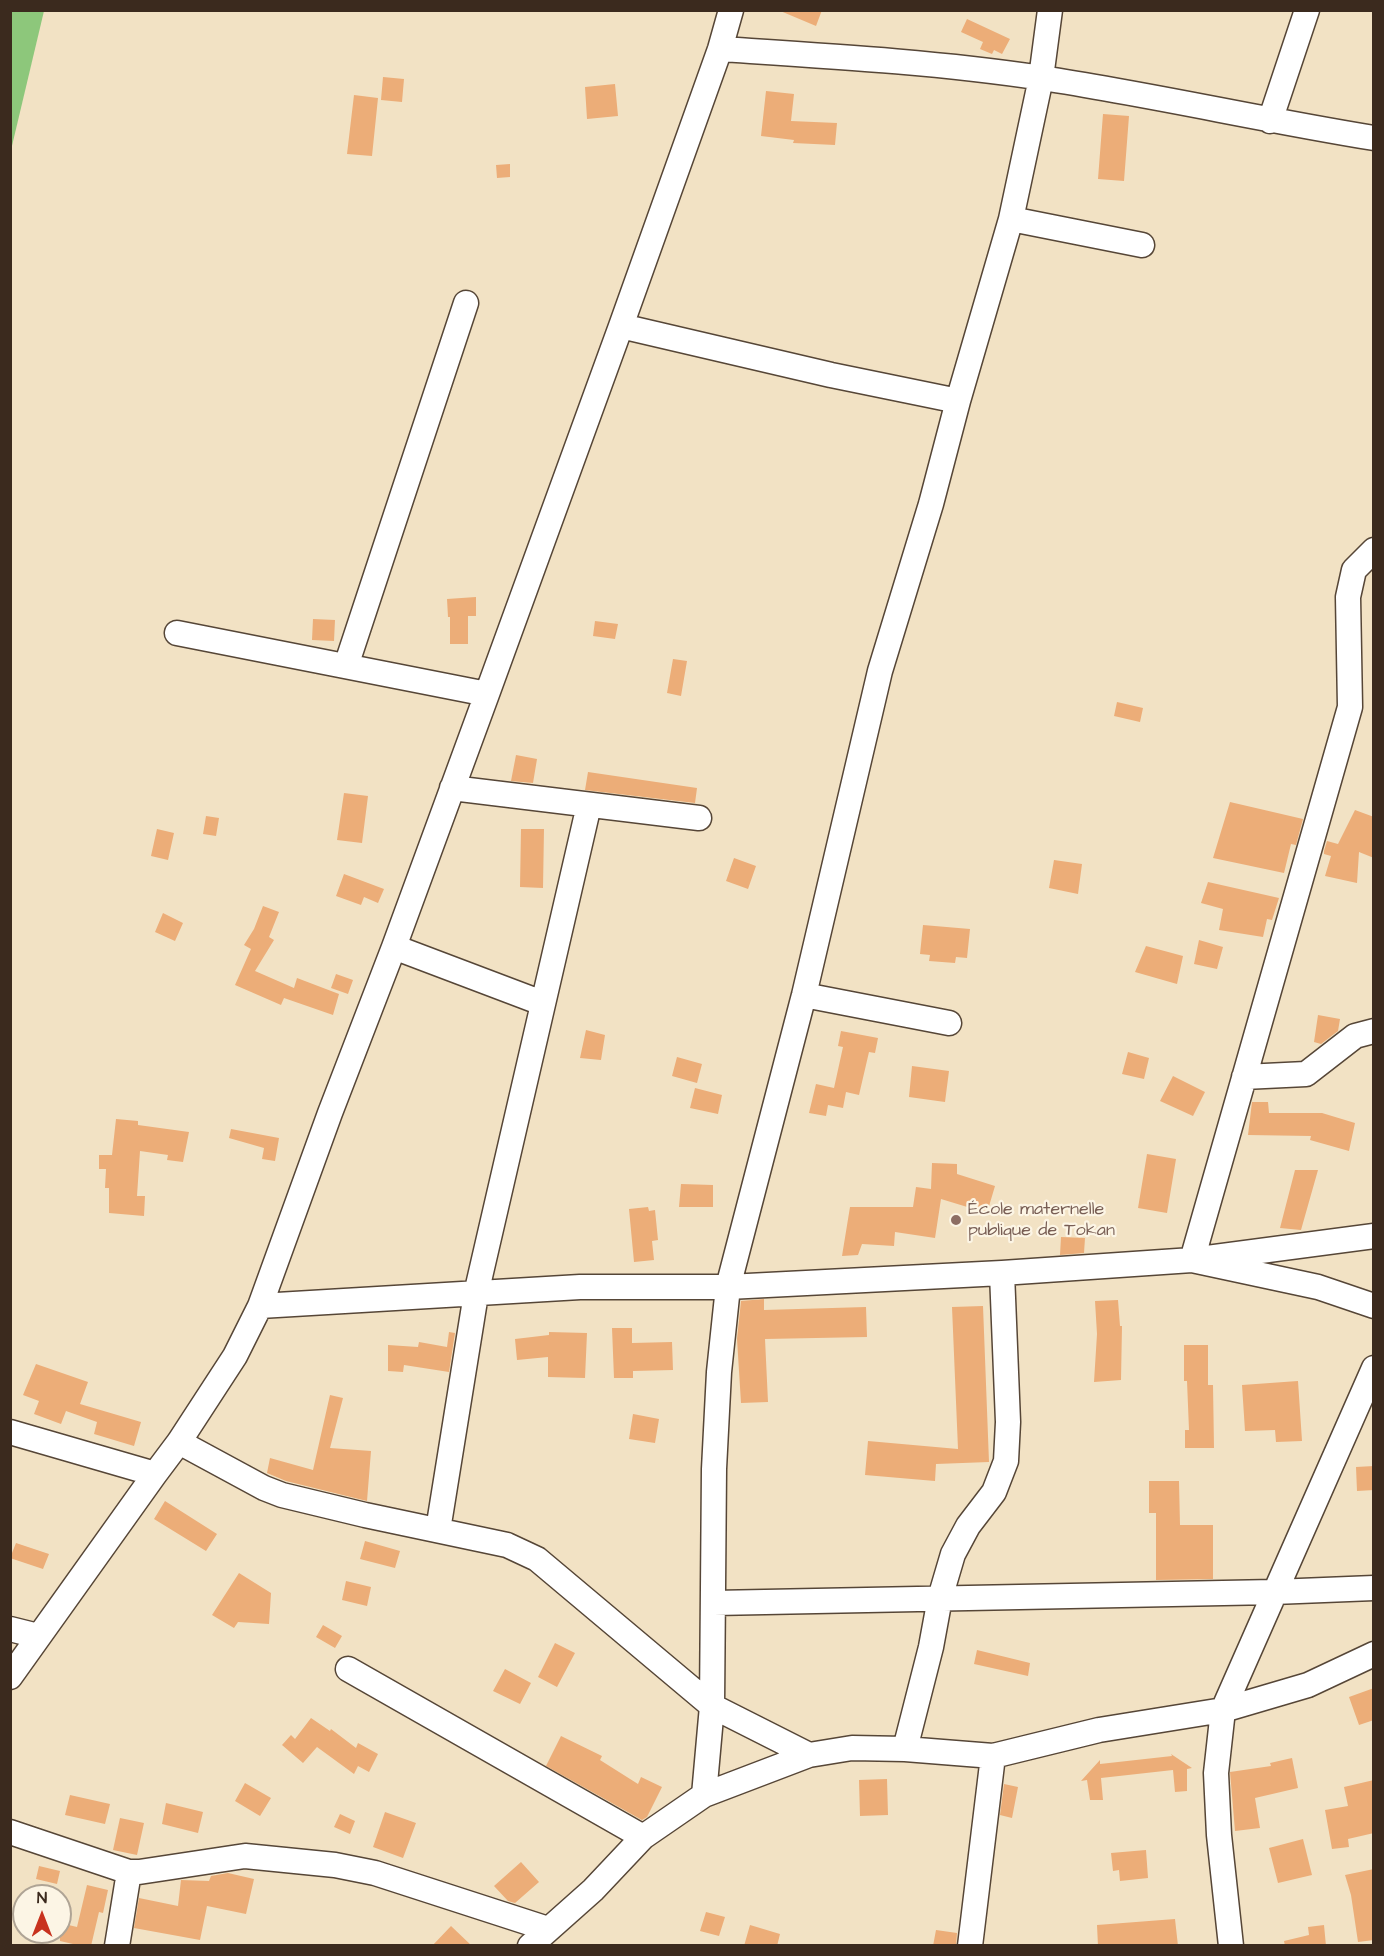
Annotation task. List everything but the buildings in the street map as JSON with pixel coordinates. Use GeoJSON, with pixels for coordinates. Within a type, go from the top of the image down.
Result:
{"type":"FeatureCollection","features":[{"type":"Feature","properties":{"kind":"street"},"geometry":{"type":"LineString","coordinates":[[10,1677],[179,1442],[235,1356],[260,1306],[621,326],[720,49],[731,10]]}},
{"type":"Feature","properties":{"kind":"street"},"geometry":{"type":"LineString","coordinates":[[704,1795],[712,1706],[715,1458],[719,1372],[728,1287],[804,995],[880,671],[931,504],[958,401],[1011,219],[1041,78],[1050,10]]}},
{"type":"Feature","properties":{"kind":"street"},"geometry":{"type":"LineString","coordinates":[[1270,121],[1307,10]]}},
{"type":"Feature","properties":{"kind":"street"},"geometry":{"type":"LineString","coordinates":[[720,49],[899,61],[1041,78],[1374,138]]}},
{"type":"Feature","properties":{"kind":"street"},"geometry":{"type":"LineString","coordinates":[[1011,219],[1142,245]]}},
{"type":"Feature","properties":{"kind":"street"},"geometry":{"type":"LineString","coordinates":[[346,666],[466,303]]}},
{"type":"Feature","properties":{"kind":"street"},"geometry":{"type":"LineString","coordinates":[[621,326],[831,375],[958,401]]}},
{"type":"Feature","properties":{"kind":"street"},"geometry":{"type":"LineString","coordinates":[[1192,1260],[1350,707],[1348,597],[1354,570],[1374,550]]}},
{"type":"Feature","properties":{"kind":"street"},"geometry":{"type":"LineString","coordinates":[[177,633],[487,694]]}},
{"type":"Feature","properties":{"kind":"street"},"geometry":{"type":"LineString","coordinates":[[452,788],[699,818]]}},
{"type":"Feature","properties":{"kind":"street"},"geometry":{"type":"LineString","coordinates":[[438,1530],[476,1294],[589,805]]}},
{"type":"Feature","properties":{"kind":"street"},"geometry":{"type":"LineString","coordinates":[[394,947],[542,1003]]}},
{"type":"Feature","properties":{"kind":"street"},"geometry":{"type":"LineString","coordinates":[[804,995],[950,1023]]}},
{"type":"Feature","properties":{"kind":"street"},"geometry":{"type":"LineString","coordinates":[[1244,1077],[1306,1074],[1355,1036],[1374,1031]]}},
{"type":"Feature","properties":{"kind":"street"},"geometry":{"type":"LineString","coordinates":[[260,1306],[580,1287],[728,1287],[1002,1273],[1192,1260],[1374,1236]]}},
{"type":"Feature","properties":{"kind":"street"},"geometry":{"type":"LineString","coordinates":[[1192,1260],[1318,1287],[1374,1306]]}},
{"type":"Feature","properties":{"kind":"street"},"geometry":{"type":"LineString","coordinates":[[905,1749],[940,1598],[953,1554],[968,1526],[994,1492],[1006,1461],[1008,1422],[1002,1273]]}},
{"type":"Feature","properties":{"kind":"street"},"geometry":{"type":"LineString","coordinates":[[1231,1946],[1219,1834],[1216,1773],[1223,1710],[1374,1368]]}},
{"type":"Feature","properties":{"kind":"street"},"geometry":{"type":"LineString","coordinates":[[10,1432],[154,1474]]}},
{"type":"Feature","properties":{"kind":"street"},"geometry":{"type":"LineString","coordinates":[[179,1442],[264,1488],[282,1495],[507,1545],[537,1559],[712,1706],[809,1755]]}},
{"type":"Feature","properties":{"kind":"street"},"geometry":{"type":"LineString","coordinates":[[714,1603],[1374,1588]]}},
{"type":"Feature","properties":{"kind":"street"},"geometry":{"type":"LineString","coordinates":[[10,1629],[38,1636]]}},
{"type":"Feature","properties":{"kind":"street"},"geometry":{"type":"LineString","coordinates":[[530,1946],[593,1890],[643,1837],[704,1795],[809,1755],[852,1748],[905,1749],[993,1756],[1099,1730],[1223,1710],[1308,1685],[1374,1654]]}},
{"type":"Feature","properties":{"kind":"street"},"geometry":{"type":"LineString","coordinates":[[348,1669],[643,1837]]}},
{"type":"Feature","properties":{"kind":"street"},"geometry":{"type":"LineString","coordinates":[[970,1946],[993,1756]]}},
{"type":"Feature","properties":{"kind":"street"},"geometry":{"type":"LineString","coordinates":[[10,1832],[129,1872],[245,1856],[335,1865],[375,1874],[548,1929]]}},
{"type":"Feature","properties":{"kind":"street"},"geometry":{"type":"LineString","coordinates":[[117,1946],[129,1872]]}},
{"type":"Feature","properties":{"kind":"green space"},"geometry":{"type":"Polygon","coordinates":[[[10,11],[44,11],[11,150],[10,11]]]}},
{"type":"Feature","properties":{"kind":"place","name":"École maternelle publique de Tokan"},"geometry":{"type":"Point","coordinates":[956,1220]}}]}
